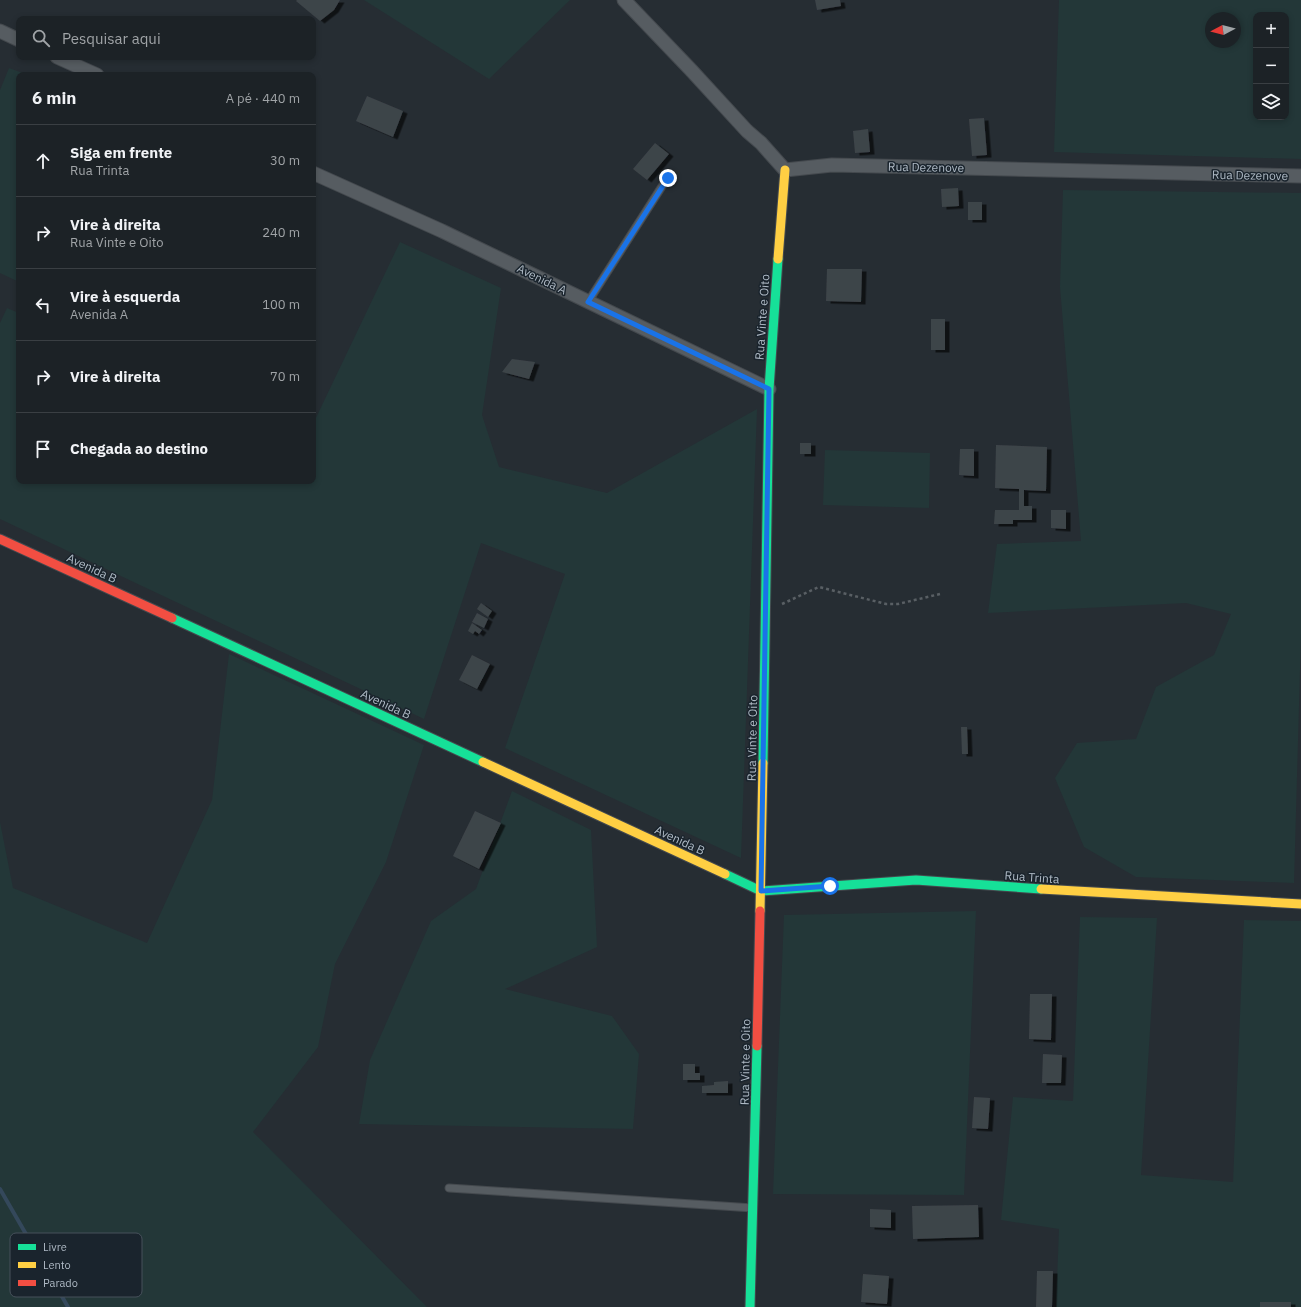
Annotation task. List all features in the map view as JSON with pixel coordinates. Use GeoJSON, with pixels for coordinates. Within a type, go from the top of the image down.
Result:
{"type":"FeatureCollection","features":[{"type":"Feature","properties":{"kind":"street"},"geometry":{"type":"LineString","coordinates":[[624,0],[785,170]]}},
{"type":"Feature","properties":{"kind":"street"},"geometry":{"type":"LineString","coordinates":[[0,31],[16,39]]}},
{"type":"Feature","properties":{"kind":"street"},"geometry":{"type":"LineString","coordinates":[[64,60],[90,72]]}},
{"type":"Feature","properties":{"kind":"street","name":"Rua Dezenove"},"geometry":{"type":"LineString","coordinates":[[785,170],[832,165],[1301,176]]}},
{"type":"Feature","properties":{"kind":"street","name":"Rua Vinte e Oito"},"geometry":{"type":"LineString","coordinates":[[750,1307],[761,891],[769,389],[785,170]]}},
{"type":"Feature","properties":{"kind":"street","name":"Avenida A"},"geometry":{"type":"LineString","coordinates":[[316,174],[442,232],[769,389]]}},
{"type":"Feature","properties":{"kind":"street","name":"Avenida B"},"geometry":{"type":"LineString","coordinates":[[0,539],[761,891]]}},
{"type":"Feature","properties":{"kind":"street","name":"Rua Trinta"},"geometry":{"type":"LineString","coordinates":[[761,891],[916,880],[1061,891],[1301,904]]}},
{"type":"Feature","properties":{"kind":"lane"},"geometry":{"type":"LineString","coordinates":[[588,302],[668,178]]}},
{"type":"Feature","properties":{"kind":"lane"},"geometry":{"type":"LineString","coordinates":[[448,1188],[753,1208]]}},
{"type":"Feature","properties":{"kind":"path"},"geometry":{"type":"LineString","coordinates":[[766,602],[781,604],[819,587],[886,604],[898,604],[940,594]]}},
{"type":"Feature","properties":{"kind":"green space"},"geometry":{"type":"Polygon","coordinates":[[[364,0],[570,0],[489,79],[364,0]]]}},
{"type":"Feature","properties":{"kind":"green space"},"geometry":{"type":"Polygon","coordinates":[[[1059,0],[1301,0],[1301,159],[1054,152],[1059,0]]]}},
{"type":"Feature","properties":{"kind":"green space"},"geometry":{"type":"Polygon","coordinates":[[[9,68],[20,72],[16,72],[16,281],[0,273],[0,90],[9,68]]]}},
{"type":"Feature","properties":{"kind":"green space"},"geometry":{"type":"Polygon","coordinates":[[[1063,190],[1301,193],[1301,634],[1294,883],[1136,877],[1084,847],[1055,778],[1077,743],[1136,739],[1156,687],[1214,655],[1231,614],[1186,603],[988,613],[997,544],[1081,541],[1060,287],[1063,190]]]}},
{"type":"Feature","properties":{"kind":"green space"},"geometry":{"type":"Polygon","coordinates":[[[400,242],[501,288],[482,415],[499,467],[607,493],[757,409],[741,858],[505,748],[565,574],[481,543],[424,719],[0,519],[0,323],[7,308],[16,312],[16,484],[316,484],[316,418],[400,242]]]}},
{"type":"Feature","properties":{"kind":"green space"},"geometry":{"type":"Polygon","coordinates":[[[825,450],[930,453],[929,508],[823,505],[825,450]]]}},
{"type":"Feature","properties":{"kind":"green space"},"geometry":{"type":"Polygon","coordinates":[[[229,654],[424,745],[386,862],[335,964],[318,1047],[253,1132],[427,1307],[0,1307],[0,822],[13,888],[147,943],[212,800],[229,654]]]}},
{"type":"Feature","properties":{"kind":"green space"},"geometry":{"type":"Polygon","coordinates":[[[512,791],[591,830],[597,947],[505,989],[612,1016],[639,1054],[633,1129],[359,1124],[370,1060],[431,921],[476,889],[512,791]]]}},
{"type":"Feature","properties":{"kind":"green space"},"geometry":{"type":"Polygon","coordinates":[[[976,911],[964,1195],[773,1194],[784,915],[976,911]]]}},
{"type":"Feature","properties":{"kind":"green space"},"geometry":{"type":"Polygon","coordinates":[[[1080,917],[1157,918],[1141,1175],[1233,1182],[1244,920],[1301,921],[1301,1307],[1056,1307],[1059,1229],[1001,1220],[1013,1097],[1073,1101],[1080,917]]]}},
{"type":"Feature","properties":{"kind":"building"},"geometry":{"type":"Polygon","coordinates":[[[340,0],[334,10],[320,21],[316,16],[296,1],[340,0]]]}},
{"type":"Feature","properties":{"kind":"building"},"geometry":{"type":"Polygon","coordinates":[[[815,0],[840,0],[841,6],[817,10],[815,0]]]}},
{"type":"Feature","properties":{"kind":"building"},"geometry":{"type":"Polygon","coordinates":[[[367,96],[403,111],[393,137],[356,121],[367,96]]]}},
{"type":"Feature","properties":{"kind":"building"},"geometry":{"type":"Polygon","coordinates":[[[984,118],[987,155],[972,156],[969,119],[984,118]]]}},
{"type":"Feature","properties":{"kind":"building"},"geometry":{"type":"Polygon","coordinates":[[[868,129],[870,152],[855,153],[853,131],[868,129]]]}},
{"type":"Feature","properties":{"kind":"building"},"geometry":{"type":"Polygon","coordinates":[[[655,143],[669,154],[647,180],[633,169],[655,143]]]}},
{"type":"Feature","properties":{"kind":"building"},"geometry":{"type":"Polygon","coordinates":[[[958,188],[959,206],[942,207],[941,189],[958,188]]]}},
{"type":"Feature","properties":{"kind":"building"},"geometry":{"type":"Polygon","coordinates":[[[968,202],[982,202],[982,220],[968,220],[968,202]]]}},
{"type":"Feature","properties":{"kind":"building"},"geometry":{"type":"Polygon","coordinates":[[[827,269],[862,269],[861,302],[826,301],[827,269]]]}},
{"type":"Feature","properties":{"kind":"building"},"geometry":{"type":"Polygon","coordinates":[[[931,319],[945,319],[945,350],[931,350],[931,319]]]}},
{"type":"Feature","properties":{"kind":"building"},"geometry":{"type":"Polygon","coordinates":[[[512,359],[535,362],[529,379],[502,372],[512,359]]]}},
{"type":"Feature","properties":{"kind":"building"},"geometry":{"type":"Polygon","coordinates":[[[800,443],[811,443],[811,454],[800,454],[800,443]]]}},
{"type":"Feature","properties":{"kind":"building"},"geometry":{"type":"Polygon","coordinates":[[[996,445],[1047,447],[1046,491],[1024,490],[1024,506],[1032,506],[1032,520],[1013,520],[1013,524],[994,524],[995,510],[1019,510],[1019,489],[995,488],[996,445]]]}},
{"type":"Feature","properties":{"kind":"building"},"geometry":{"type":"Polygon","coordinates":[[[960,449],[974,449],[974,476],[959,475],[960,449]]]}},
{"type":"Feature","properties":{"kind":"building"},"geometry":{"type":"Polygon","coordinates":[[[1051,510],[1066,510],[1066,529],[1051,528],[1051,510]]]}},
{"type":"Feature","properties":{"kind":"building"},"geometry":{"type":"Polygon","coordinates":[[[481,603],[492,611],[488,617],[477,609],[481,603]]]}},
{"type":"Feature","properties":{"kind":"building"},"geometry":{"type":"Polygon","coordinates":[[[477,613],[488,619],[484,628],[472,622],[477,613]]]}},
{"type":"Feature","properties":{"kind":"building"},"geometry":{"type":"Polygon","coordinates":[[[472,623],[482,630],[479,634],[475,631],[473,634],[468,631],[472,623]]]}},
{"type":"Feature","properties":{"kind":"building"},"geometry":{"type":"Polygon","coordinates":[[[472,655],[490,664],[477,689],[459,680],[472,655]]]}},
{"type":"Feature","properties":{"kind":"building"},"geometry":{"type":"Polygon","coordinates":[[[961,727],[967,727],[968,754],[962,754],[961,727]]]}},
{"type":"Feature","properties":{"kind":"building"},"geometry":{"type":"Polygon","coordinates":[[[475,811],[501,823],[479,869],[453,856],[475,811]]]}},
{"type":"Feature","properties":{"kind":"building"},"geometry":{"type":"Polygon","coordinates":[[[1030,994],[1052,994],[1051,1040],[1029,1039],[1030,994]]]}},
{"type":"Feature","properties":{"kind":"building"},"geometry":{"type":"Polygon","coordinates":[[[1043,1054],[1062,1055],[1061,1083],[1042,1083],[1043,1054]]]}},
{"type":"Feature","properties":{"kind":"building"},"geometry":{"type":"Polygon","coordinates":[[[683,1064],[695,1064],[695,1073],[700,1073],[700,1080],[683,1080],[683,1064]]]}},
{"type":"Feature","properties":{"kind":"building"},"geometry":{"type":"Polygon","coordinates":[[[728,1081],[728,1093],[702,1093],[702,1086],[714,1085],[714,1082],[728,1081]]]}},
{"type":"Feature","properties":{"kind":"building"},"geometry":{"type":"Polygon","coordinates":[[[974,1097],[990,1098],[988,1129],[972,1128],[974,1097]]]}},
{"type":"Feature","properties":{"kind":"building"},"geometry":{"type":"Polygon","coordinates":[[[978,1205],[979,1237],[913,1239],[912,1206],[978,1205]]]}},
{"type":"Feature","properties":{"kind":"building"},"geometry":{"type":"Polygon","coordinates":[[[870,1209],[891,1210],[891,1228],[870,1227],[870,1209]]]}},
{"type":"Feature","properties":{"kind":"building"},"geometry":{"type":"Polygon","coordinates":[[[1037,1271],[1053,1271],[1052,1307],[1036,1307],[1037,1271]]]}},
{"type":"Feature","properties":{"kind":"building"},"geometry":{"type":"Polygon","coordinates":[[[863,1274],[889,1276],[887,1304],[861,1302],[863,1274]]]}},
{"type":"Feature","properties":{"kind":"building"},"geometry":{"type":"Polygon","coordinates":[[[1260,1302],[1291,1302],[1291,1307],[1260,1307],[1260,1302]]]}},
{"type":"Feature","properties":{"kind":"waterway"},"geometry":{"type":"LineString","coordinates":[[0,1189],[25,1233]]}},
{"type":"Feature","properties":{"kind":"waterway"},"geometry":{"type":"LineString","coordinates":[[62,1297],[68,1307]]}},
{"type":"Feature","properties":{"kind":"traffic: fast"},"geometry":{"type":"LineString","coordinates":[[763,763],[769,389],[778,259]]}},
{"type":"Feature","properties":{"kind":"traffic: fast"},"geometry":{"type":"LineString","coordinates":[[172,618],[483,762]]}},
{"type":"Feature","properties":{"kind":"traffic: fast"},"geometry":{"type":"LineString","coordinates":[[725,874],[761,891],[916,880],[1041,889]]}},
{"type":"Feature","properties":{"kind":"traffic: fast"},"geometry":{"type":"LineString","coordinates":[[750,1307],[757,1046]]}},
{"type":"Feature","properties":{"kind":"traffic: slow"},"geometry":{"type":"LineString","coordinates":[[778,259],[785,170]]}},
{"type":"Feature","properties":{"kind":"traffic: slow"},"geometry":{"type":"LineString","coordinates":[[483,762],[725,874]]}},
{"type":"Feature","properties":{"kind":"traffic: slow"},"geometry":{"type":"LineString","coordinates":[[760,911],[763,763]]}},
{"type":"Feature","properties":{"kind":"traffic: slow"},"geometry":{"type":"LineString","coordinates":[[1041,889],[1301,904]]}},
{"type":"Feature","properties":{"kind":"traffic: jam"},"geometry":{"type":"LineString","coordinates":[[0,539],[172,618]]}},
{"type":"Feature","properties":{"kind":"traffic: jam"},"geometry":{"type":"LineString","coordinates":[[757,1046],[760,911]]}},
{"type":"Feature","properties":{"kind":"route"},"geometry":{"type":"LineString","coordinates":[[668,178],[588,302],[769,389],[761,891],[830,886]]}}]}
